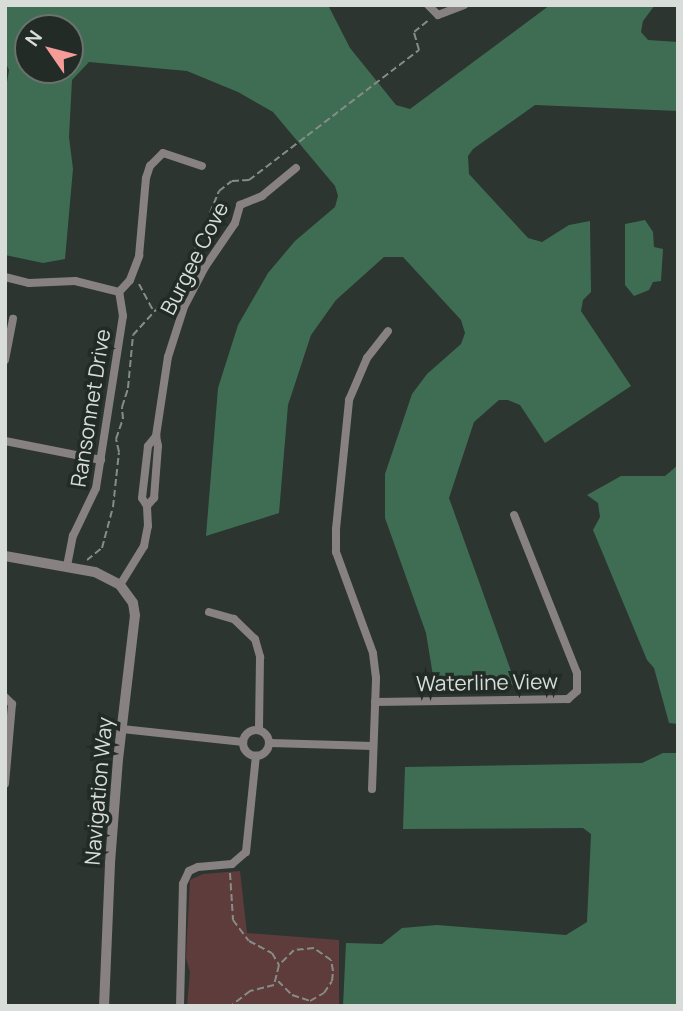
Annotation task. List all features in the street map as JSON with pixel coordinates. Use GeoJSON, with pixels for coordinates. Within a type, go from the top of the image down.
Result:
{"type":"FeatureCollection","features":[{"type":"Feature","properties":{"kind":"street"},"geometry":{"type":"LineString","coordinates":[[428,5],[438,15],[464,5]]}},
{"type":"Feature","properties":{"kind":"street"},"geometry":{"type":"LineString","coordinates":[[5,277],[29,283],[75,281],[119,292],[130,280],[139,256],[146,178],[150,166],[163,153],[202,166]]}},
{"type":"Feature","properties":{"kind":"street","name":"Burgee Cove"},"geometry":{"type":"LineString","coordinates":[[120,585],[145,546],[147,506],[154,498],[158,446],[156,436],[169,357],[191,291],[235,223],[240,205],[262,196],[296,168]]}},
{"type":"Feature","properties":{"kind":"street","name":"Ransonnet Drive"},"geometry":{"type":"LineString","coordinates":[[67,566],[73,536],[92,501],[101,460],[123,316],[119,292]]}},
{"type":"Feature","properties":{"kind":"street"},"geometry":{"type":"LineString","coordinates":[[5,360],[13,319]]}},
{"type":"Feature","properties":{"kind":"street"},"geometry":{"type":"LineString","coordinates":[[372,789],[375,702],[373,653],[336,552],[336,529],[349,400],[366,358],[388,331]]}},
{"type":"Feature","properties":{"kind":"street"},"geometry":{"type":"LineString","coordinates":[[5,442],[101,460]]}},
{"type":"Feature","properties":{"kind":"street","name":"Waterline View"},"geometry":{"type":"LineString","coordinates":[[375,702],[568,699],[577,691],[577,673],[514,515]]}},
{"type":"Feature","properties":{"kind":"street"},"geometry":{"type":"LineString","coordinates":[[5,556],[95,572],[120,585]]}},
{"type":"Feature","properties":{"kind":"street","name":"Navigation Way"},"geometry":{"type":"LineString","coordinates":[[104,1006],[121,729],[135,615],[128,592],[120,585]]}},
{"type":"Feature","properties":{"kind":"street"},"geometry":{"type":"LineString","coordinates":[[209,612],[234,619],[255,639],[260,657],[259,729]]}},
{"type":"Feature","properties":{"kind":"street"},"geometry":{"type":"LineString","coordinates":[[5,696],[12,704],[5,784]]}},
{"type":"Feature","properties":{"kind":"street"},"geometry":{"type":"LineString","coordinates":[[121,729],[243,742]]}},
{"type":"Feature","properties":{"kind":"street"},"geometry":{"type":"LineString","coordinates":[[259,729],[267,734],[270,744],[264,754],[256,756],[246,751],[243,742],[250,731],[259,729]]}},
{"type":"Feature","properties":{"kind":"street"},"geometry":{"type":"LineString","coordinates":[[270,744],[373,746]]}},
{"type":"Feature","properties":{"kind":"street"},"geometry":{"type":"LineString","coordinates":[[180,1006],[183,884],[189,871],[198,867],[230,865],[246,852],[256,756]]}},
{"type":"Feature","properties":{"kind":"path"},"geometry":{"type":"LineString","coordinates":[[95,572],[86,559],[102,548],[113,507],[119,452],[116,439],[123,419],[122,407],[128,388],[133,335],[181,277],[219,191],[232,181],[249,180],[383,79],[419,50],[414,32],[438,15]]}},
{"type":"Feature","properties":{"kind":"path"},"geometry":{"type":"LineString","coordinates":[[130,280],[139,284],[154,311]]}},
{"type":"Feature","properties":{"kind":"path"},"geometry":{"type":"LineString","coordinates":[[230,865],[233,920],[249,941],[272,953],[279,965],[278,980],[274,985],[250,990],[232,1006]]}},
{"type":"Feature","properties":{"kind":"path"},"geometry":{"type":"LineString","coordinates":[[278,980],[292,995],[310,1000],[324,993],[334,971],[331,960],[314,948],[294,950],[279,965]]}},
{"type":"Feature","properties":{"kind":"shaded area"},"geometry":{"type":"Polygon","coordinates":[[[5,5],[328,5],[350,48],[396,105],[410,109],[550,5],[655,5],[643,21],[641,32],[648,40],[678,42],[678,111],[535,105],[473,149],[468,156],[469,174],[528,238],[542,242],[569,225],[590,221],[591,292],[583,300],[581,311],[631,386],[545,443],[520,405],[508,400],[499,400],[474,422],[449,498],[511,671],[513,685],[435,688],[426,633],[385,518],[385,474],[412,394],[427,374],[461,344],[465,333],[461,320],[403,257],[384,257],[336,300],[311,335],[288,405],[279,513],[206,536],[218,388],[238,325],[268,273],[295,241],[335,207],[338,196],[335,186],[273,112],[238,92],[187,71],[89,62],[84,67],[84,14],[14,14],[14,84],[72,84],[69,137],[73,169],[65,259],[43,263],[5,255],[5,95],[9,70],[5,62],[5,5]]]}},
{"type":"Feature","properties":{"kind":"shaded area"},"geometry":{"type":"Polygon","coordinates":[[[645,220],[653,232],[654,247],[663,249],[661,281],[653,282],[649,290],[634,296],[625,285],[625,224],[645,220]]]}},
{"type":"Feature","properties":{"kind":"shaded area"},"geometry":{"type":"Polygon","coordinates":[[[678,465],[678,724],[669,723],[654,668],[647,660],[593,530],[600,517],[598,503],[587,495],[621,476],[665,476],[678,465]]]}},
{"type":"Feature","properties":{"kind":"shaded area"},"geometry":{"type":"Polygon","coordinates":[[[663,753],[678,753],[678,1006],[343,1006],[346,943],[382,944],[402,928],[437,925],[566,935],[587,922],[591,834],[583,828],[403,829],[405,767],[642,763],[663,753]]]}},
{"type":"Feature","properties":{"kind":"shaded area"},"geometry":{"type":"Polygon","coordinates":[[[240,871],[247,933],[339,940],[339,1006],[187,1006],[190,972],[186,958],[190,880],[203,874],[240,871]]]}}]}
